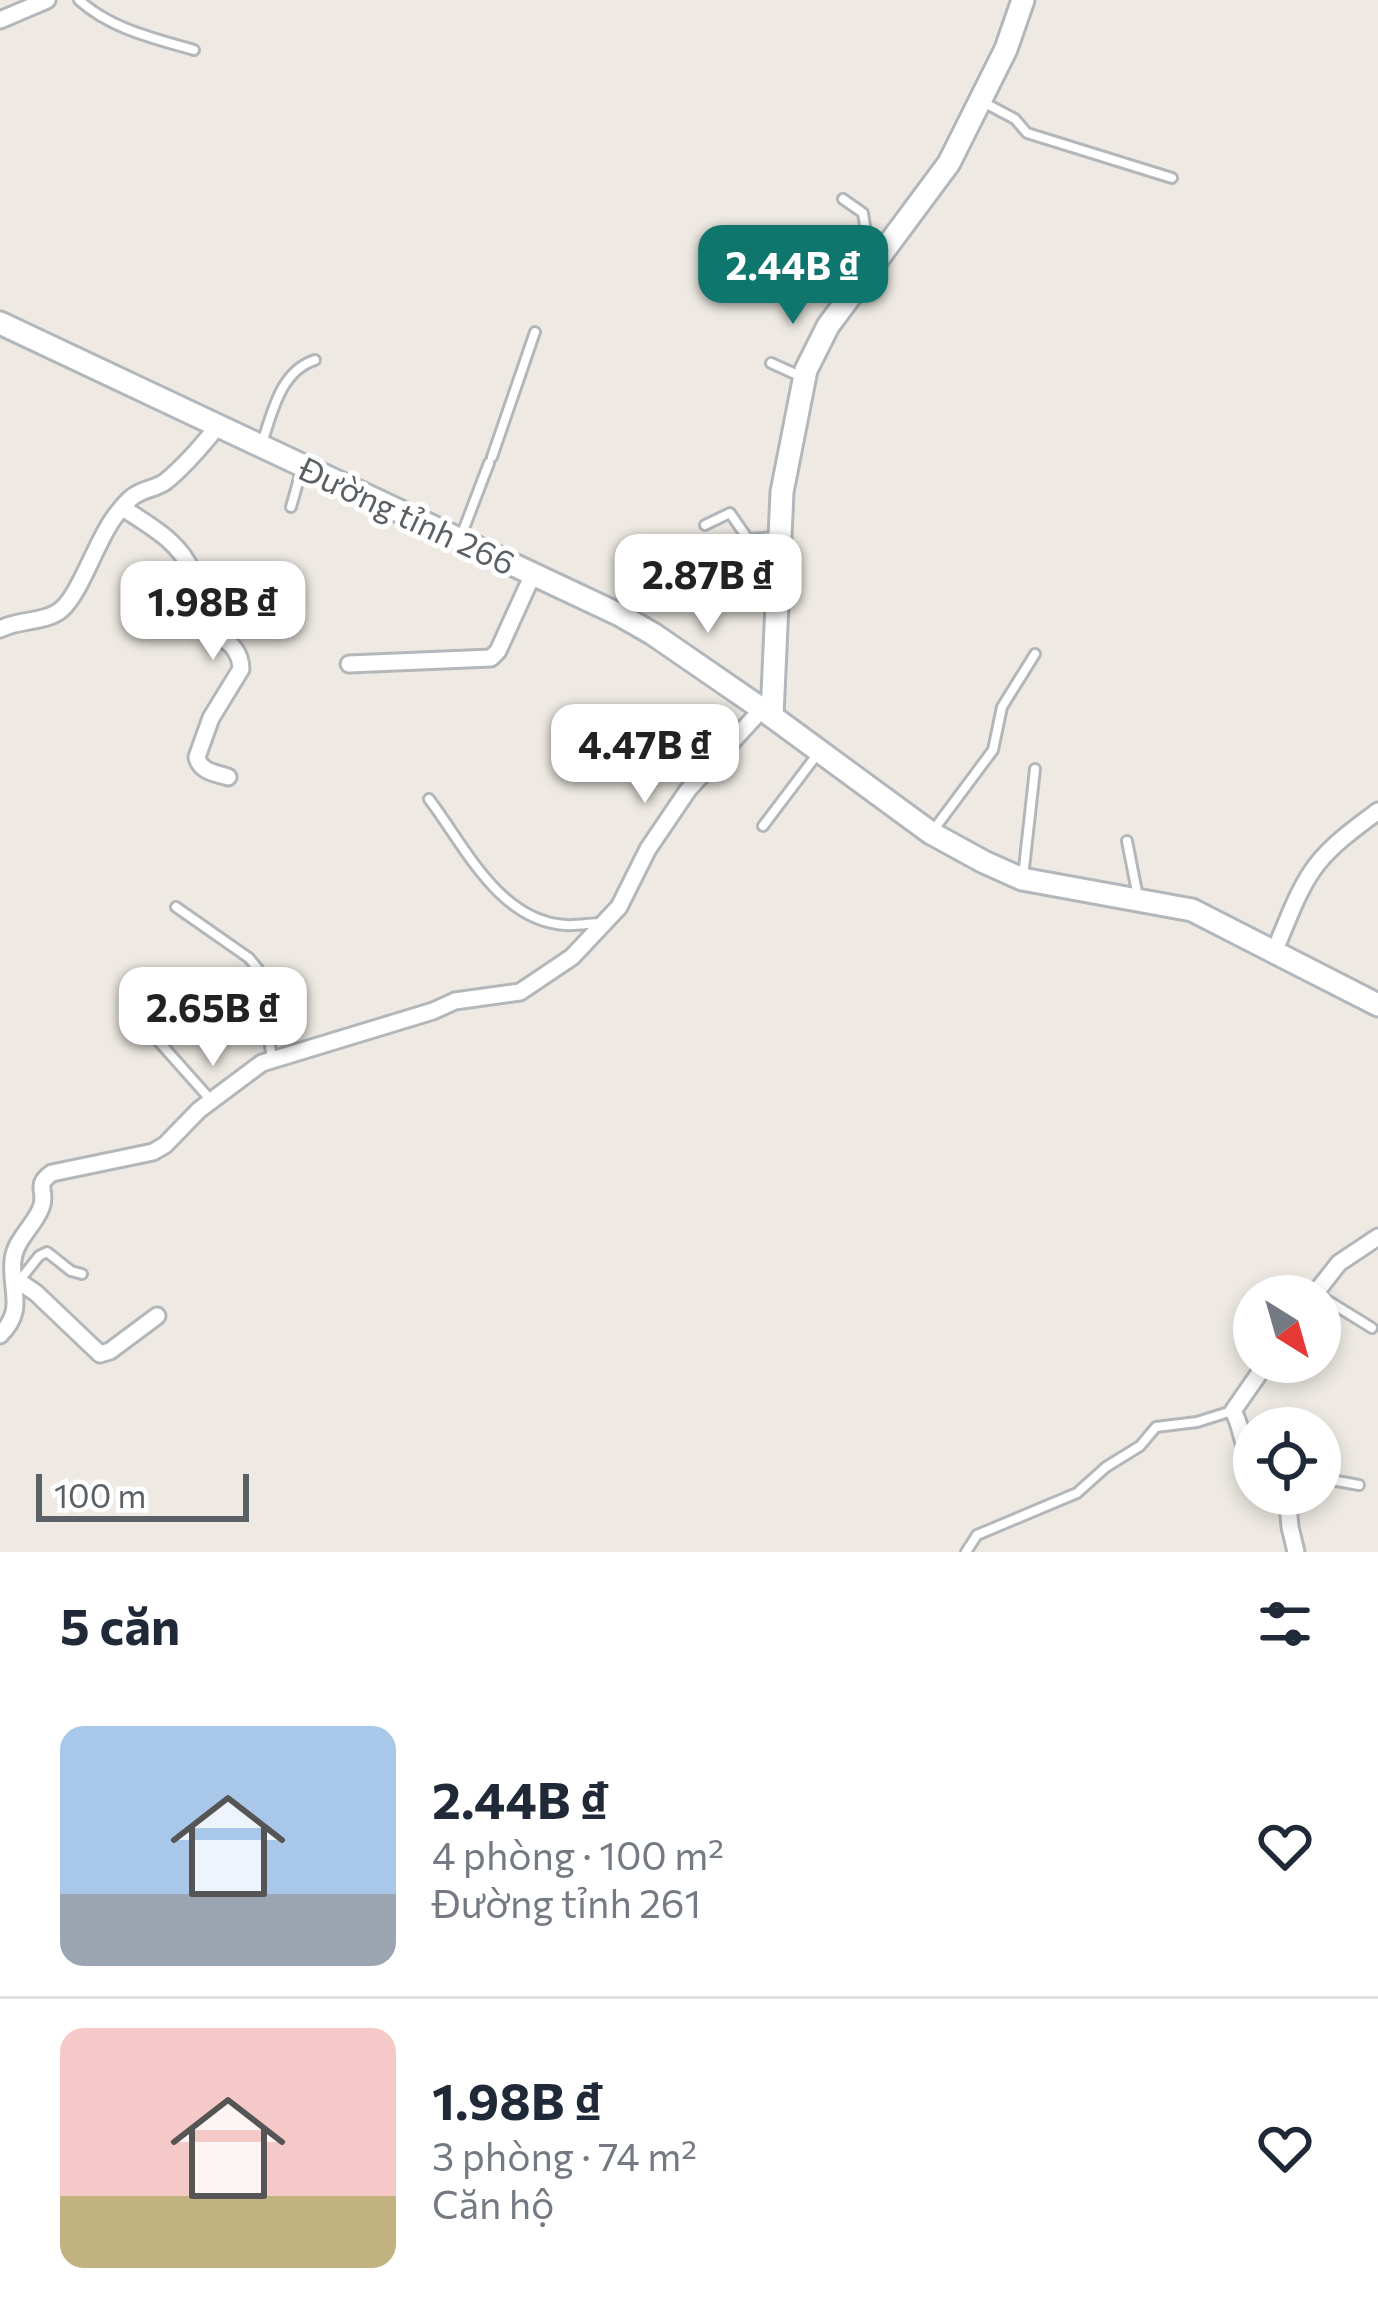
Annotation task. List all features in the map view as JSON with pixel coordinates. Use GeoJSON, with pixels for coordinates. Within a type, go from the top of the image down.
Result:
{"type":"FeatureCollection","features":[{"type":"Feature","properties":{"kind":"main road"},"geometry":{"type":"LineString","coordinates":[[767,712],[782,492],[803,378],[819,340],[938,181],[1006,49],[1023,0]]}},
{"type":"Feature","properties":{"kind":"main road","name":"Đường tỉnh 266"},"geometry":{"type":"LineString","coordinates":[[0,323],[620,615],[767,712],[932,833],[1022,878],[1192,910],[1378,1005]]}},
{"type":"Feature","properties":{"kind":"street"},"geometry":{"type":"LineString","coordinates":[[0,20],[47,0]]}},
{"type":"Feature","properties":{"kind":"street"},"geometry":{"type":"LineString","coordinates":[[0,628],[59,611],[122,508],[178,471],[217,427]]}},
{"type":"Feature","properties":{"kind":"street"},"geometry":{"type":"LineString","coordinates":[[122,508],[160,532],[187,561],[202,617],[226,638],[242,662],[211,718],[197,757],[206,770],[228,777]]}},
{"type":"Feature","properties":{"kind":"street"},"geometry":{"type":"LineString","coordinates":[[350,664],[491,658],[533,574]]}},
{"type":"Feature","properties":{"kind":"street"},"geometry":{"type":"LineString","coordinates":[[0,1335],[15,1316],[16,1249],[42,1207],[44,1179],[52,1173],[153,1152],[211,1100],[272,1059],[455,1001],[520,992],[572,957],[604,922],[627,895],[648,849],[688,790],[767,712]]}},
{"type":"Feature","properties":{"kind":"street"},"geometry":{"type":"LineString","coordinates":[[1274,952],[1318,863],[1378,811]]}},
{"type":"Feature","properties":{"kind":"street"},"geometry":{"type":"LineString","coordinates":[[1332,1275],[1339,1263],[1366,1252],[1378,1237]]}},
{"type":"Feature","properties":{"kind":"street"},"geometry":{"type":"LineString","coordinates":[[17,1280],[100,1354],[157,1316]]}},
{"type":"Feature","properties":{"kind":"street"},"geometry":{"type":"LineString","coordinates":[[1290,1515],[1296,1552]]}},
{"type":"Feature","properties":{"kind":"lane"},"geometry":{"type":"LineString","coordinates":[[79,0],[120,27],[194,50]]}},
{"type":"Feature","properties":{"kind":"lane"},"geometry":{"type":"LineString","coordinates":[[980,100],[1015,118],[1027,133],[1172,178]]}},
{"type":"Feature","properties":{"kind":"lane"},"geometry":{"type":"LineString","coordinates":[[843,200],[863,213],[866,232],[884,251]]}},
{"type":"Feature","properties":{"kind":"lane"},"geometry":{"type":"LineString","coordinates":[[460,541],[535,332]]}},
{"type":"Feature","properties":{"kind":"lane"},"geometry":{"type":"LineString","coordinates":[[261,447],[286,381],[300,365],[315,360]]}},
{"type":"Feature","properties":{"kind":"lane"},"geometry":{"type":"LineString","coordinates":[[771,363],[803,378]]}},
{"type":"Feature","properties":{"kind":"lane"},"geometry":{"type":"LineString","coordinates":[[291,507],[303,467]]}},
{"type":"Feature","properties":{"kind":"lane"},"geometry":{"type":"LineString","coordinates":[[705,525],[730,513],[748,539],[779,537]]}},
{"type":"Feature","properties":{"kind":"lane"},"geometry":{"type":"LineString","coordinates":[[932,833],[993,750],[1001,707],[1035,654]]}},
{"type":"Feature","properties":{"kind":"lane"},"geometry":{"type":"LineString","coordinates":[[763,826],[820,751]]}},
{"type":"Feature","properties":{"kind":"lane"},"geometry":{"type":"LineString","coordinates":[[1022,878],[1036,769]]}},
{"type":"Feature","properties":{"kind":"lane"},"geometry":{"type":"LineString","coordinates":[[429,799],[488,880],[515,908],[564,925],[604,922]]}},
{"type":"Feature","properties":{"kind":"lane"},"geometry":{"type":"LineString","coordinates":[[1126,842],[1138,899]]}},
{"type":"Feature","properties":{"kind":"lane"},"geometry":{"type":"LineString","coordinates":[[176,907],[258,969],[272,1059]]}},
{"type":"Feature","properties":{"kind":"lane"},"geometry":{"type":"LineString","coordinates":[[131,995],[138,1018],[211,1100]]}},
{"type":"Feature","properties":{"kind":"lane"},"geometry":{"type":"LineString","coordinates":[[17,1280],[47,1252],[82,1274]]}},
{"type":"Feature","properties":{"kind":"lane"},"geometry":{"type":"LineString","coordinates":[[1341,1308],[1372,1328]]}},
{"type":"Feature","properties":{"kind":"lane"},"geometry":{"type":"LineString","coordinates":[[965,1552],[977,1535],[1077,1492],[1140,1446],[1156,1427],[1197,1423],[1233,1411]]}},
{"type":"Feature","properties":{"kind":"lane"},"geometry":{"type":"LineString","coordinates":[[1341,1482],[1359,1486]]}}]}
